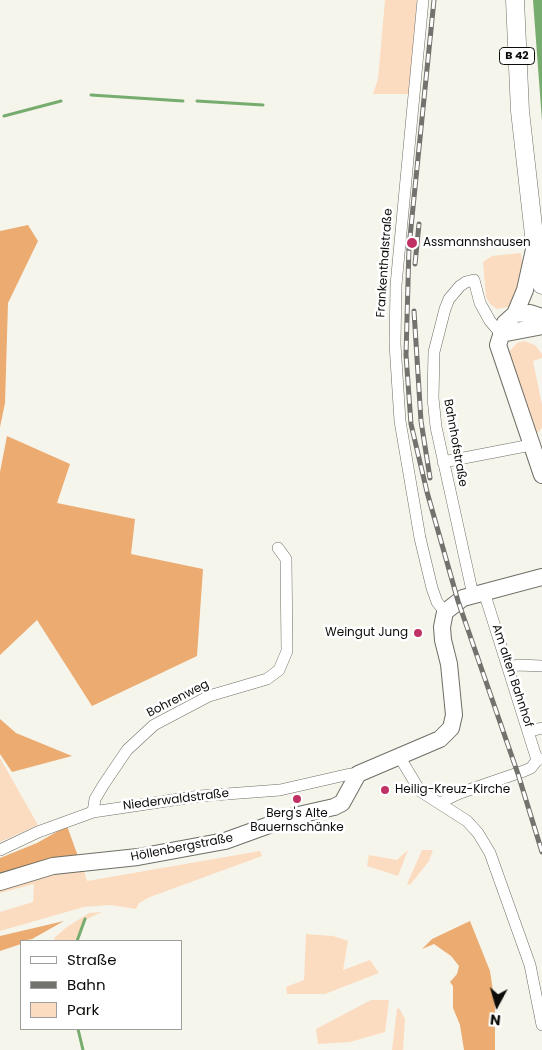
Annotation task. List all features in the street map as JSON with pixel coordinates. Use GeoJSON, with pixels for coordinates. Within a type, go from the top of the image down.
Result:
{"type":"FeatureCollection","features":[{"type":"Feature","properties":{"kind":"main road","name":"B 42"},"geometry":{"type":"LineString","coordinates":[[516,0],[518,88],[535,244],[542,285]]}},
{"type":"Feature","properties":{"kind":"main road"},"geometry":{"type":"LineString","coordinates":[[535,244],[525,290],[515,314],[507,320],[500,334],[498,351],[542,475]]}},
{"type":"Feature","properties":{"kind":"main road"},"geometry":{"type":"LineString","coordinates":[[515,314],[530,313],[542,317]]}},
{"type":"Feature","properties":{"kind":"main road"},"geometry":{"type":"LineString","coordinates":[[500,334],[542,326]]}},
{"type":"Feature","properties":{"kind":"main road"},"geometry":{"type":"LineString","coordinates":[[358,774],[440,739],[447,734],[453,723],[449,664],[442,627],[445,612],[458,601],[479,593],[542,577]]}},
{"type":"Feature","properties":{"kind":"main road","name":"Höllenbergstraße"},"geometry":{"type":"LineString","coordinates":[[0,882],[53,866],[138,857],[236,838],[286,818],[334,807],[342,803],[358,774]]}},
{"type":"Feature","properties":{"kind":"street","name":"Frankenthalstraße"},"geometry":{"type":"LineString","coordinates":[[423,0],[396,285],[395,344],[400,421],[420,538],[432,588],[437,602],[445,612]]}},
{"type":"Feature","properties":{"kind":"street","name":"Bahnhofstraße"},"geometry":{"type":"LineString","coordinates":[[479,593],[463,553],[443,462],[433,398],[434,352],[445,309],[460,286],[474,280],[480,303],[500,334]]}},
{"type":"Feature","properties":{"kind":"street"},"geometry":{"type":"LineString","coordinates":[[443,462],[531,445]]}},
{"type":"Feature","properties":{"kind":"street","name":"Bohrenweg"},"geometry":{"type":"LineString","coordinates":[[93,812],[95,799],[104,784],[127,750],[149,729],[209,696],[267,679],[279,670],[288,652],[285,606],[286,559],[278,548]]}},
{"type":"Feature","properties":{"kind":"street","name":"Am alten Bahnhof"},"geometry":{"type":"LineString","coordinates":[[479,593],[509,667],[539,760]]}},
{"type":"Feature","properties":{"kind":"street"},"geometry":{"type":"LineString","coordinates":[[509,667],[542,666]]}},
{"type":"Feature","properties":{"kind":"street"},"geometry":{"type":"LineString","coordinates":[[530,731],[542,728]]}},
{"type":"Feature","properties":{"kind":"street"},"geometry":{"type":"LineString","coordinates":[[399,756],[420,791],[467,821],[478,833],[490,853],[530,965],[542,1025]]}},
{"type":"Feature","properties":{"kind":"street"},"geometry":{"type":"LineString","coordinates":[[441,804],[447,799],[531,768],[539,760]]}},
{"type":"Feature","properties":{"kind":"street","name":"Niederwaldstraße"},"geometry":{"type":"LineString","coordinates":[[0,850],[38,832],[93,812],[200,796],[288,788],[350,774],[358,774]]}},
{"type":"Feature","properties":{"kind":"green space"},"geometry":{"type":"Polygon","coordinates":[[[385,0],[417,0],[409,94],[373,94],[378,79],[385,0]]]}},
{"type":"Feature","properties":{"kind":"green space"},"geometry":{"type":"Polygon","coordinates":[[[521,253],[524,281],[509,307],[497,309],[490,304],[486,297],[483,262],[492,256],[521,253]]]}},
{"type":"Feature","properties":{"kind":"green space"},"geometry":{"type":"Polygon","coordinates":[[[524,341],[535,345],[542,354],[542,358],[533,361],[542,405],[542,428],[534,436],[508,353],[517,343],[524,341]]]}},
{"type":"Feature","properties":{"kind":"green space"},"geometry":{"type":"Polygon","coordinates":[[[0,758],[38,825],[0,842],[0,758]]]}},
{"type":"Feature","properties":{"kind":"green space"},"geometry":{"type":"Polygon","coordinates":[[[408,850],[398,876],[367,866],[369,855],[397,860],[408,850]]]}},
{"type":"Feature","properties":{"kind":"green space"},"geometry":{"type":"Polygon","coordinates":[[[422,850],[433,850],[429,861],[410,885],[407,884],[422,850]]]}},
{"type":"Feature","properties":{"kind":"green space"},"geometry":{"type":"Polygon","coordinates":[[[260,851],[262,856],[150,897],[139,903],[136,909],[110,905],[84,907],[0,931],[0,912],[33,902],[34,884],[0,893],[0,888],[49,873],[83,868],[87,881],[260,851]]]}},
{"type":"Feature","properties":{"kind":"green space"},"geometry":{"type":"Polygon","coordinates":[[[102,912],[85,920],[75,940],[55,940],[54,938],[67,927],[89,913],[102,912]]]}},
{"type":"Feature","properties":{"kind":"green space"},"geometry":{"type":"Polygon","coordinates":[[[306,934],[333,936],[348,941],[343,970],[370,960],[379,973],[325,994],[287,994],[286,987],[304,980],[306,934]]]}},
{"type":"Feature","properties":{"kind":"green space"},"geometry":{"type":"Polygon","coordinates":[[[371,1000],[389,1000],[385,1032],[350,1042],[318,1044],[316,1029],[371,1000]]]}},
{"type":"Feature","properties":{"kind":"green space"},"geometry":{"type":"Polygon","coordinates":[[[399,1008],[405,1019],[403,1050],[392,1050],[397,1009],[399,1008]]]}},
{"type":"Feature","properties":{"kind":"shaded area"},"geometry":{"type":"Polygon","coordinates":[[[533,0],[542,0],[542,121],[533,0]]]}},
{"type":"Feature","properties":{"kind":"shaded area"},"geometry":{"type":"Polygon","coordinates":[[[28,225],[38,241],[8,303],[5,403],[0,427],[0,231],[28,225]]]}},
{"type":"Feature","properties":{"kind":"shaded area"},"geometry":{"type":"Polygon","coordinates":[[[7,436],[70,464],[57,503],[135,519],[131,554],[203,569],[197,656],[92,706],[37,620],[0,655],[0,472],[7,436]]]}},
{"type":"Feature","properties":{"kind":"shaded area"},"geometry":{"type":"Polygon","coordinates":[[[0,719],[16,733],[72,756],[12,772],[0,754],[0,719]]]}},
{"type":"Feature","properties":{"kind":"shaded area"},"geometry":{"type":"Polygon","coordinates":[[[67,826],[79,859],[0,878],[0,858],[37,843],[67,826]]]}},
{"type":"Feature","properties":{"kind":"shaded area"},"geometry":{"type":"Polygon","coordinates":[[[64,921],[32,939],[20,940],[20,944],[0,951],[0,936],[64,921]]]}},
{"type":"Feature","properties":{"kind":"shaded area"},"geometry":{"type":"Polygon","coordinates":[[[470,921],[490,971],[495,1004],[495,1050],[464,1050],[460,1025],[453,1008],[453,986],[450,982],[457,974],[459,966],[451,956],[434,944],[422,949],[432,939],[470,921]]]}},
{"type":"Feature","properties":{"kind":"waterway"},"geometry":{"type":"LineString","coordinates":[[91,95],[183,101]]}},
{"type":"Feature","properties":{"kind":"waterway"},"geometry":{"type":"LineString","coordinates":[[4,116],[61,101]]}},
{"type":"Feature","properties":{"kind":"waterway"},"geometry":{"type":"LineString","coordinates":[[197,101],[263,105]]}},
{"type":"Feature","properties":{"kind":"waterway"},"geometry":{"type":"LineString","coordinates":[[77,940],[85,919]]}},
{"type":"Feature","properties":{"kind":"waterway"},"geometry":{"type":"LineString","coordinates":[[78,1030],[83,1050]]}},
{"type":"Feature","properties":{"kind":"railway"},"geometry":{"type":"LineString","coordinates":[[434,0],[409,247],[406,355],[411,424],[427,492],[458,601],[518,774],[542,852]]}},
{"type":"Feature","properties":{"kind":"railway"},"geometry":{"type":"LineString","coordinates":[[415,264],[419,224]]}},
{"type":"Feature","properties":{"kind":"railway"},"geometry":{"type":"LineString","coordinates":[[414,311],[421,421],[430,478]]}},
{"type":"Feature","properties":{"kind":"place","name":"Assmannshausen"},"geometry":{"type":"Point","coordinates":[412,243]}},
{"type":"Feature","properties":{"kind":"place","name":"Weingut Jung"},"geometry":{"type":"Point","coordinates":[418,633]}},
{"type":"Feature","properties":{"kind":"place","name":"Heilig-Kreuz-Kirche"},"geometry":{"type":"Point","coordinates":[385,790]}},
{"type":"Feature","properties":{"kind":"place","name":"Berg's Alte Bauernschänke"},"geometry":{"type":"Point","coordinates":[297,799]}}]}
